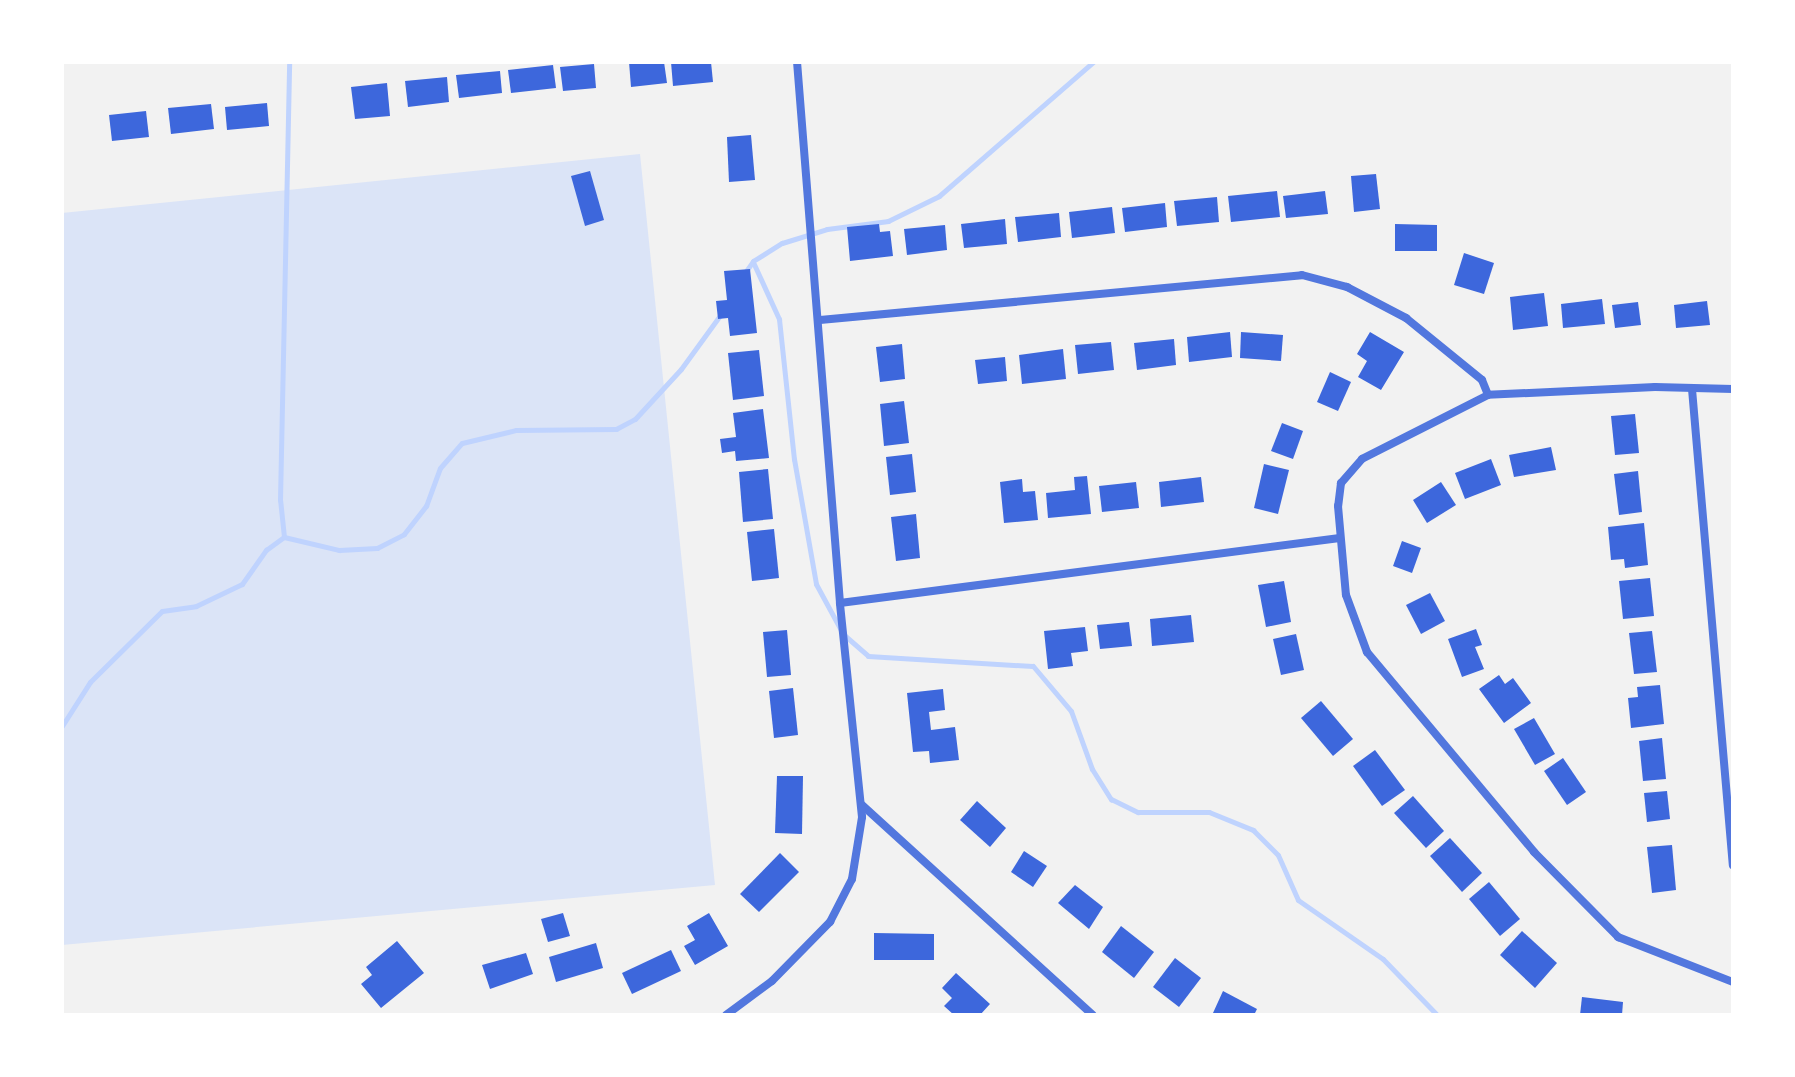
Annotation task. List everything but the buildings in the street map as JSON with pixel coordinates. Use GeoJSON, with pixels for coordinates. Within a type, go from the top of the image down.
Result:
{"type":"FeatureCollection","features":[{"type":"Feature","properties":{"kind":"street"},"geometry":{"type":"LineString","coordinates":[[726,1015],[816,939],[840,908],[852,879],[862,805],[840,603],[820,320],[797,62]]}},
{"type":"Feature","properties":{"kind":"street"},"geometry":{"type":"LineString","coordinates":[[820,320],[1302,275],[1338,283],[1406,318],[1482,380],[1488,395]]}},
{"type":"Feature","properties":{"kind":"street"},"geometry":{"type":"LineString","coordinates":[[1692,389],[1733,865]]}},
{"type":"Feature","properties":{"kind":"street"},"geometry":{"type":"LineString","coordinates":[[1733,389],[1488,395],[1376,448],[1348,471],[1338,506],[1346,595],[1367,652],[1534,852],[1618,937],[1675,964],[1733,982]]}},
{"type":"Feature","properties":{"kind":"street"},"geometry":{"type":"LineString","coordinates":[[840,603],[1340,538]]}},
{"type":"Feature","properties":{"kind":"street"},"geometry":{"type":"LineString","coordinates":[[862,805],[1093,1015]]}},
{"type":"Feature","properties":{"kind":"shaded area"},"geometry":{"type":"Polygon","coordinates":[[[640,154],[715,885],[62,945],[62,213],[640,154]]]}},
{"type":"Feature","properties":{"kind":"waterway"},"geometry":{"type":"LineString","coordinates":[[284,537],[280,500],[289,62]]}},
{"type":"Feature","properties":{"kind":"waterway"},"geometry":{"type":"LineString","coordinates":[[744,274],[753,261],[782,243],[827,229],[888,221],[939,196],[1093,62]]}},
{"type":"Feature","properties":{"kind":"waterway"},"geometry":{"type":"LineString","coordinates":[[753,262],[779,319],[794,459],[816,584],[843,634],[868,656],[1033,666],[1071,711],[1092,769],[1111,799],[1138,812],[1209,812],[1253,830],[1278,855],[1298,900],[1383,959],[1437,1015]]}},
{"type":"Feature","properties":{"kind":"waterway"},"geometry":{"type":"LineString","coordinates":[[62,726],[90,682],[162,611],[196,606],[242,584],[266,550],[284,537],[339,550],[377,548],[404,534],[426,506],[440,468],[462,443],[516,430],[616,429],[635,419],[681,369],[721,314]]}}]}
